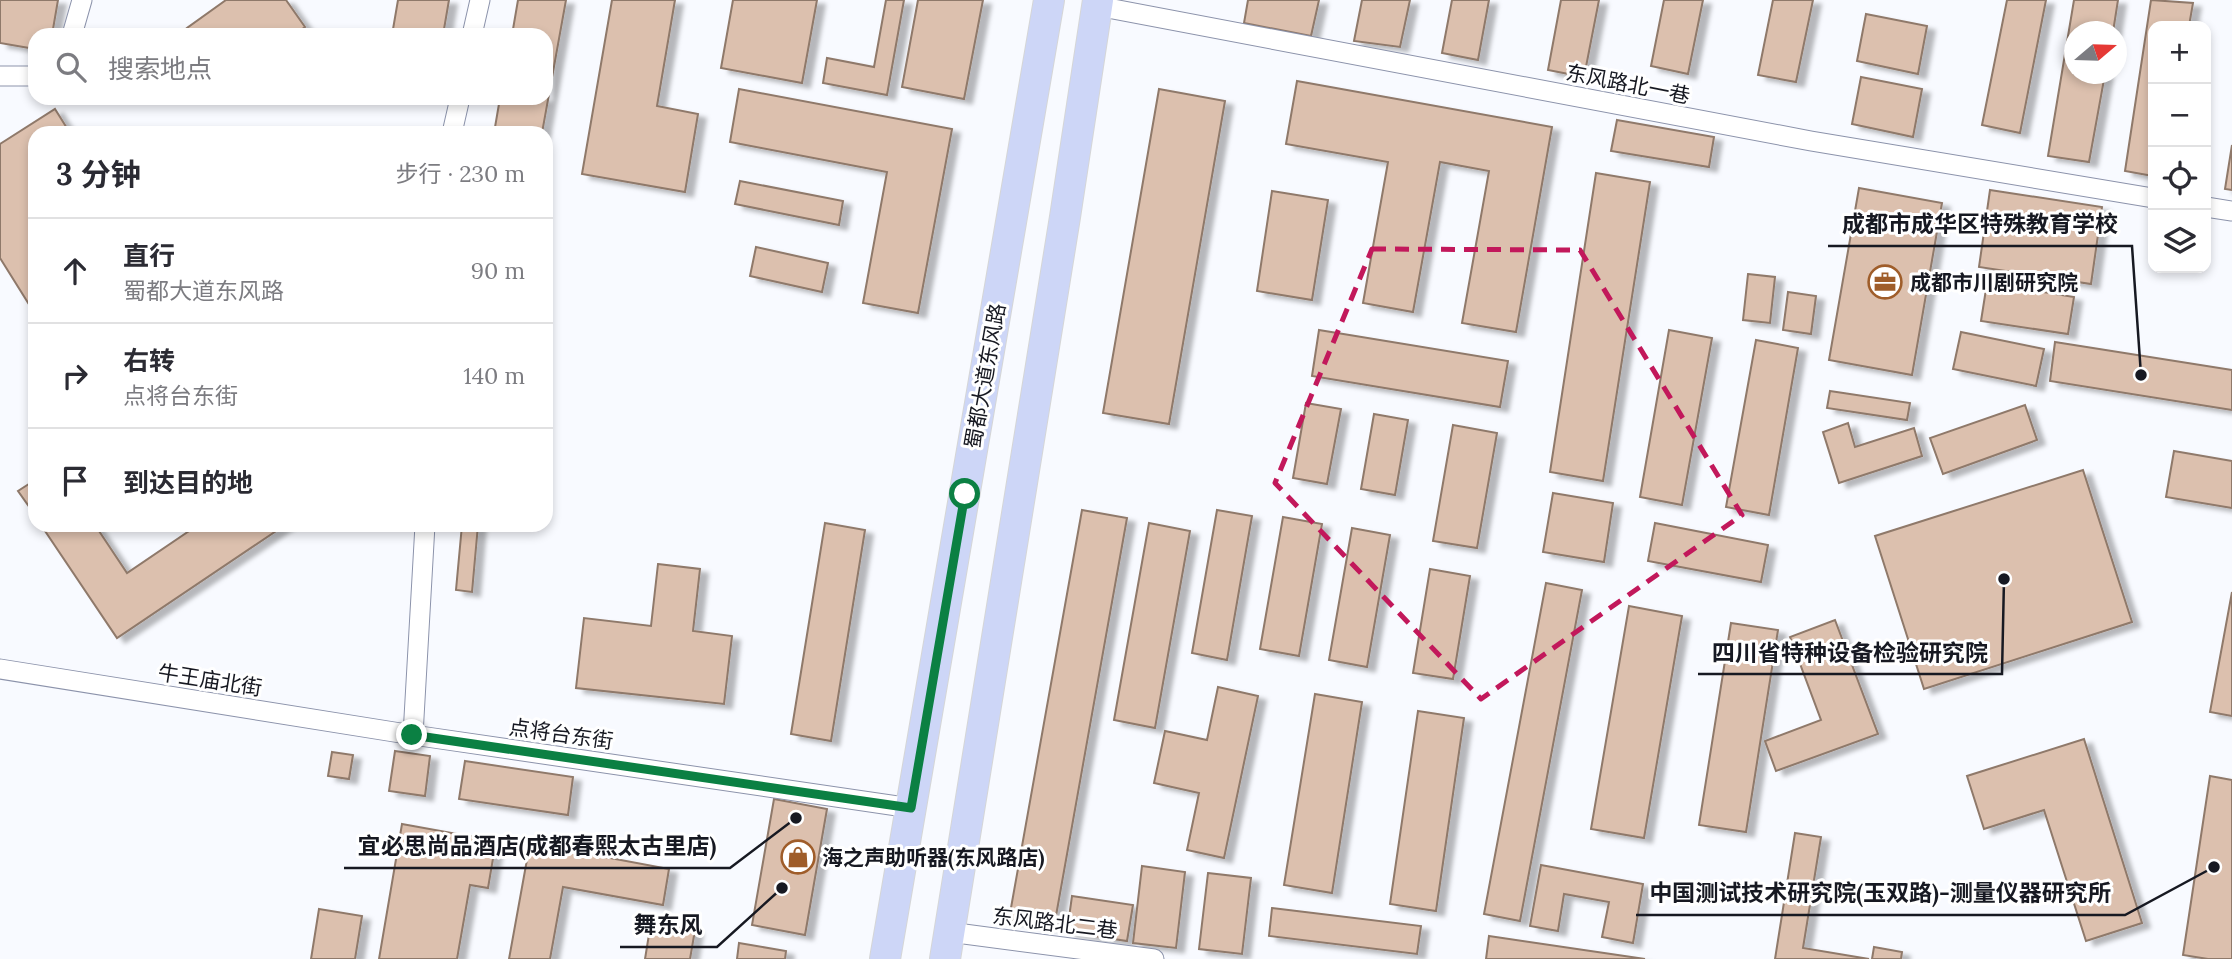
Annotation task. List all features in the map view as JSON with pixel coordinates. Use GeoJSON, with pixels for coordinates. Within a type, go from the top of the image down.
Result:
{"type":"FeatureCollection","features":[{"type":"Feature","properties":{"kind":"main road","name":"蜀都大道东风路"},"geometry":{"type":"LineString","coordinates":[[885,959],[1049,0]]}},
{"type":"Feature","properties":{"kind":"main road"},"geometry":{"type":"LineString","coordinates":[[947,946],[1097,3]]}},
{"type":"Feature","properties":{"kind":"street"},"geometry":{"type":"LineString","coordinates":[[74,28],[82,0]]}},
{"type":"Feature","properties":{"kind":"street"},"geometry":{"type":"LineString","coordinates":[[474,28],[480,0]]}},
{"type":"Feature","properties":{"kind":"street","name":"东风路北一巷"},"geometry":{"type":"LineString","coordinates":[[1097,3],[1811,141],[2148,197]]}},
{"type":"Feature","properties":{"kind":"street"},"geometry":{"type":"LineString","coordinates":[[0,76],[28,76]]}},
{"type":"Feature","properties":{"kind":"street"},"geometry":{"type":"LineString","coordinates":[[454,126],[458,105]]}},
{"type":"Feature","properties":{"kind":"street"},"geometry":{"type":"LineString","coordinates":[[2211,208],[2232,211]]}},
{"type":"Feature","properties":{"kind":"street"},"geometry":{"type":"LineString","coordinates":[[412,735],[425,532]]}},
{"type":"Feature","properties":{"kind":"street","name":"牛王庙北街"},"geometry":{"type":"LineString","coordinates":[[0,669],[412,735]]}},
{"type":"Feature","properties":{"kind":"street","name":"点将台东街"},"geometry":{"type":"LineString","coordinates":[[412,735],[911,808]]}},
{"type":"Feature","properties":{"kind":"street","name":"东风路北二巷"},"geometry":{"type":"LineString","coordinates":[[947,946],[1154,959]]}},
{"type":"Feature","properties":{"kind":"highlighted area"},"geometry":{"type":"Polygon","coordinates":[[[1372,249],[1580,250],[1742,515],[1481,699],[1275,483],[1372,249]]]}},
{"type":"Feature","properties":{"kind":"building"},"geometry":{"type":"Polygon","coordinates":[[[0,0],[58,0],[53,28],[28,28],[28,48],[0,43],[0,0]]]}},
{"type":"Feature","properties":{"kind":"building"},"geometry":{"type":"Polygon","coordinates":[[[226,0],[286,0],[305,27],[304,28],[187,28],[226,0]]]}},
{"type":"Feature","properties":{"kind":"building"},"geometry":{"type":"Polygon","coordinates":[[[398,0],[449,0],[444,28],[393,28],[398,0]]]}},
{"type":"Feature","properties":{"kind":"building"},"geometry":{"type":"Polygon","coordinates":[[[518,0],[566,0],[553,72],[553,28],[513,28],[518,0]]]}},
{"type":"Feature","properties":{"kind":"building"},"geometry":{"type":"Polygon","coordinates":[[[612,0],[675,0],[657,106],[698,114],[685,192],[582,174],[612,0]]]}},
{"type":"Feature","properties":{"kind":"building"},"geometry":{"type":"Polygon","coordinates":[[[733,0],[817,0],[802,83],[721,68],[733,0]]]}},
{"type":"Feature","properties":{"kind":"building"},"geometry":{"type":"Polygon","coordinates":[[[886,0],[904,0],[887,95],[823,83],[827,58],[874,67],[886,0]]]}},
{"type":"Feature","properties":{"kind":"building"},"geometry":{"type":"Polygon","coordinates":[[[918,0],[983,0],[964,99],[902,87],[918,0]]]}},
{"type":"Feature","properties":{"kind":"building"},"geometry":{"type":"Polygon","coordinates":[[[1248,0],[1319,0],[1311,36],[1244,23],[1248,0]]]}},
{"type":"Feature","properties":{"kind":"building"},"geometry":{"type":"Polygon","coordinates":[[[1362,0],[1410,0],[1400,47],[1354,41],[1362,0]]]}},
{"type":"Feature","properties":{"kind":"building"},"geometry":{"type":"Polygon","coordinates":[[[1452,0],[1489,0],[1478,60],[1442,53],[1452,0]]]}},
{"type":"Feature","properties":{"kind":"building"},"geometry":{"type":"Polygon","coordinates":[[[1561,0],[1599,0],[1584,77],[1548,70],[1561,0]]]}},
{"type":"Feature","properties":{"kind":"building"},"geometry":{"type":"Polygon","coordinates":[[[1664,0],[1703,0],[1688,74],[1651,66],[1664,0]]]}},
{"type":"Feature","properties":{"kind":"building"},"geometry":{"type":"Polygon","coordinates":[[[1773,0],[1813,0],[1796,82],[1758,75],[1773,0]]]}},
{"type":"Feature","properties":{"kind":"building"},"geometry":{"type":"Polygon","coordinates":[[[2007,0],[2046,0],[2020,133],[1982,125],[2007,0]]]}},
{"type":"Feature","properties":{"kind":"building"},"geometry":{"type":"Polygon","coordinates":[[[2074,0],[2118,0],[2115,21],[2070,21],[2074,0]]]}},
{"type":"Feature","properties":{"kind":"building"},"geometry":{"type":"Polygon","coordinates":[[[2151,0],[2193,3],[2190,21],[2148,21],[2148,175],[2125,171],[2151,0]]]}},
{"type":"Feature","properties":{"kind":"building"},"geometry":{"type":"Polygon","coordinates":[[[1866,14],[1927,26],[1918,74],[1857,61],[1866,14]]]}},
{"type":"Feature","properties":{"kind":"building"},"geometry":{"type":"Polygon","coordinates":[[[2064,60],[2064,84],[2103,84],[2089,162],[2048,156],[2064,60]]]}},
{"type":"Feature","properties":{"kind":"building"},"geometry":{"type":"Polygon","coordinates":[[[1861,77],[1922,89],[1913,137],[1852,124],[1861,77]]]}},
{"type":"Feature","properties":{"kind":"building"},"geometry":{"type":"Polygon","coordinates":[[[1297,81],[1552,127],[1516,332],[1462,323],[1489,171],[1440,162],[1413,312],[1363,303],[1388,162],[1286,144],[1297,81]]]}},
{"type":"Feature","properties":{"kind":"building"},"geometry":{"type":"Polygon","coordinates":[[[739,89],[952,129],[918,313],[863,303],[887,172],[730,142],[739,89]]]}},
{"type":"Feature","properties":{"kind":"building"},"geometry":{"type":"Polygon","coordinates":[[[1159,89],[1225,101],[1169,424],[1103,413],[1159,89]]]}},
{"type":"Feature","properties":{"kind":"building"},"geometry":{"type":"Polygon","coordinates":[[[499,105],[547,105],[543,126],[495,126],[499,105]]]}},
{"type":"Feature","properties":{"kind":"building"},"geometry":{"type":"Polygon","coordinates":[[[55,109],[66,126],[28,126],[55,109]]]}},
{"type":"Feature","properties":{"kind":"building"},"geometry":{"type":"Polygon","coordinates":[[[1617,120],[1714,137],[1709,167],[1611,151],[1617,120]]]}},
{"type":"Feature","properties":{"kind":"building"},"geometry":{"type":"Polygon","coordinates":[[[28,126],[28,303],[0,258],[0,144],[28,126]]]}},
{"type":"Feature","properties":{"kind":"building"},"geometry":{"type":"Polygon","coordinates":[[[2232,145],[2232,190],[2225,189],[2232,145]]]}},
{"type":"Feature","properties":{"kind":"building"},"geometry":{"type":"Polygon","coordinates":[[[1596,173],[1650,182],[1603,481],[1550,472],[1596,173]]]}},
{"type":"Feature","properties":{"kind":"building"},"geometry":{"type":"Polygon","coordinates":[[[740,181],[843,201],[839,225],[735,204],[740,181]]]}},
{"type":"Feature","properties":{"kind":"building","name":"成都市川剧研究院"},"geometry":{"type":"Polygon","coordinates":[[[1859,188],[1942,203],[1912,375],[1829,360],[1859,188]]]}},
{"type":"Feature","properties":{"kind":"building"},"geometry":{"type":"Polygon","coordinates":[[[1990,190],[2102,207],[2091,284],[1979,267],[1990,190]]]}},
{"type":"Feature","properties":{"kind":"building"},"geometry":{"type":"Polygon","coordinates":[[[1272,191],[1328,200],[1312,300],[1257,291],[1272,191]]]}},
{"type":"Feature","properties":{"kind":"building"},"geometry":{"type":"Polygon","coordinates":[[[756,247],[828,263],[822,292],[750,276],[756,247]]]}},
{"type":"Feature","properties":{"kind":"building"},"geometry":{"type":"Polygon","coordinates":[[[1748,274],[1775,277],[1770,323],[1743,320],[1748,274]]]}},
{"type":"Feature","properties":{"kind":"building"},"geometry":{"type":"Polygon","coordinates":[[[1987,283],[2074,297],[2068,334],[1981,321],[1987,283]]]}},
{"type":"Feature","properties":{"kind":"building"},"geometry":{"type":"Polygon","coordinates":[[[1788,292],[1816,296],[1811,334],[1783,330],[1788,292]]]}},
{"type":"Feature","properties":{"kind":"building"},"geometry":{"type":"Polygon","coordinates":[[[1319,330],[1508,361],[1500,407],[1312,376],[1319,330]]]}},
{"type":"Feature","properties":{"kind":"building"},"geometry":{"type":"Polygon","coordinates":[[[1669,330],[1712,338],[1682,505],[1640,497],[1669,330]]]}},
{"type":"Feature","properties":{"kind":"building"},"geometry":{"type":"Polygon","coordinates":[[[1961,332],[2044,349],[2036,386],[1953,369],[1961,332]]]}},
{"type":"Feature","properties":{"kind":"building"},"geometry":{"type":"Polygon","coordinates":[[[1756,340],[1798,348],[1769,515],[1726,507],[1756,340]]]}},
{"type":"Feature","properties":{"kind":"building"},"geometry":{"type":"Polygon","coordinates":[[[2055,342],[2232,370],[2232,410],[2050,381],[2055,342]]]}},
{"type":"Feature","properties":{"kind":"building"},"geometry":{"type":"Polygon","coordinates":[[[1830,391],[1910,403],[1907,420],[1827,408],[1830,391]]]}},
{"type":"Feature","properties":{"kind":"building"},"geometry":{"type":"Polygon","coordinates":[[[1306,403],[1341,409],[1327,484],[1293,478],[1306,403]]]}},
{"type":"Feature","properties":{"kind":"building"},"geometry":{"type":"Polygon","coordinates":[[[2025,405],[2037,440],[1943,474],[1930,438],[2025,405]]]}},
{"type":"Feature","properties":{"kind":"building"},"geometry":{"type":"Polygon","coordinates":[[[1374,414],[1408,420],[1395,495],[1361,489],[1374,414]]]}},
{"type":"Feature","properties":{"kind":"building"},"geometry":{"type":"Polygon","coordinates":[[[1848,423],[1855,447],[1914,428],[1922,456],[1839,483],[1823,432],[1848,423]]]}},
{"type":"Feature","properties":{"kind":"building"},"geometry":{"type":"Polygon","coordinates":[[[1453,425],[1497,433],[1477,548],[1433,541],[1453,425]]]}},
{"type":"Feature","properties":{"kind":"building"},"geometry":{"type":"Polygon","coordinates":[[[2174,451],[2232,461],[2232,508],[2166,497],[2174,451]]]}},
{"type":"Feature","properties":{"kind":"building"},"geometry":{"type":"Polygon","coordinates":[[[2083,470],[2132,622],[1924,689],[1875,536],[2083,470]]]}},
{"type":"Feature","properties":{"kind":"building"},"geometry":{"type":"Polygon","coordinates":[[[28,485],[28,505],[18,491],[28,485]]]}},
{"type":"Feature","properties":{"kind":"building"},"geometry":{"type":"Polygon","coordinates":[[[1553,493],[1613,503],[1604,562],[1543,552],[1553,493]]]}},
{"type":"Feature","properties":{"kind":"building"},"geometry":{"type":"Polygon","coordinates":[[[1082,510],[1127,518],[1054,927],[1009,919],[1082,510]]]}},
{"type":"Feature","properties":{"kind":"building"},"geometry":{"type":"Polygon","coordinates":[[[1217,510],[1252,516],[1227,660],[1192,653],[1217,510]]]}},
{"type":"Feature","properties":{"kind":"building"},"geometry":{"type":"Polygon","coordinates":[[[1283,517],[1322,524],[1299,656],[1260,649],[1283,517]]]}},
{"type":"Feature","properties":{"kind":"building"},"geometry":{"type":"Polygon","coordinates":[[[825,523],[865,530],[831,741],[791,734],[825,523]]]}},
{"type":"Feature","properties":{"kind":"building"},"geometry":{"type":"Polygon","coordinates":[[[1149,523],[1190,531],[1155,728],[1114,720],[1149,523]]]}},
{"type":"Feature","properties":{"kind":"building"},"geometry":{"type":"Polygon","coordinates":[[[1655,523],[1768,545],[1761,582],[1648,561],[1655,523]]]}},
{"type":"Feature","properties":{"kind":"building"},"geometry":{"type":"Polygon","coordinates":[[[1352,528],[1390,535],[1367,667],[1329,660],[1352,528]]]}},
{"type":"Feature","properties":{"kind":"building"},"geometry":{"type":"Polygon","coordinates":[[[46,532],[100,532],[127,573],[188,532],[275,532],[117,638],[46,532]]]}},
{"type":"Feature","properties":{"kind":"building"},"geometry":{"type":"Polygon","coordinates":[[[461,532],[477,532],[472,592],[456,590],[461,532]]]}},
{"type":"Feature","properties":{"kind":"building"},"geometry":{"type":"Polygon","coordinates":[[[658,564],[700,569],[693,631],[732,636],[724,704],[576,688],[584,618],[651,626],[658,564]]]}},
{"type":"Feature","properties":{"kind":"building"},"geometry":{"type":"Polygon","coordinates":[[[1430,569],[1470,576],[1453,679],[1413,673],[1430,569]]]}},
{"type":"Feature","properties":{"kind":"building"},"geometry":{"type":"Polygon","coordinates":[[[1546,583],[1582,590],[1520,921],[1484,914],[1546,583]]]}},
{"type":"Feature","properties":{"kind":"building"},"geometry":{"type":"Polygon","coordinates":[[[2232,592],[2232,716],[2210,712],[2232,592]]]}},
{"type":"Feature","properties":{"kind":"building"},"geometry":{"type":"Polygon","coordinates":[[[1629,606],[1682,616],[1644,838],[1591,829],[1629,606]]]}},
{"type":"Feature","properties":{"kind":"building"},"geometry":{"type":"Polygon","coordinates":[[[1835,620],[1878,734],[1776,771],[1765,741],[1821,720],[1790,637],[1835,620]]]}},
{"type":"Feature","properties":{"kind":"building"},"geometry":{"type":"Polygon","coordinates":[[[1731,623],[1778,630],[1746,832],[1699,825],[1731,623]]]}},
{"type":"Feature","properties":{"kind":"building"},"geometry":{"type":"Polygon","coordinates":[[[1218,687],[1258,696],[1224,858],[1187,850],[1199,793],[1154,783],[1165,731],[1207,740],[1218,687]]]}},
{"type":"Feature","properties":{"kind":"building"},"geometry":{"type":"Polygon","coordinates":[[[1315,694],[1362,702],[1332,893],[1284,885],[1315,694]]]}},
{"type":"Feature","properties":{"kind":"building"},"geometry":{"type":"Polygon","coordinates":[[[1418,711],[1464,718],[1436,911],[1390,904],[1418,711]]]}},
{"type":"Feature","properties":{"kind":"building"},"geometry":{"type":"Polygon","coordinates":[[[2084,739],[2142,923],[2086,941],[2044,810],[1984,829],[1967,776],[2084,739]]]}},
{"type":"Feature","properties":{"kind":"building"},"geometry":{"type":"Polygon","coordinates":[[[395,751],[430,756],[425,796],[389,791],[395,751]]]}},
{"type":"Feature","properties":{"kind":"building"},"geometry":{"type":"Polygon","coordinates":[[[332,752],[353,755],[349,779],[328,776],[332,752]]]}},
{"type":"Feature","properties":{"kind":"building"},"geometry":{"type":"Polygon","coordinates":[[[465,761],[573,777],[568,815],[459,799],[465,761]]]}},
{"type":"Feature","properties":{"kind":"building"},"geometry":{"type":"Polygon","coordinates":[[[2210,776],[2232,780],[2232,959],[2183,955],[2210,776]]]}},
{"type":"Feature","properties":{"kind":"building"},"geometry":{"type":"Polygon","coordinates":[[[774,799],[827,809],[805,935],[752,925],[774,799]]]}},
{"type":"Feature","properties":{"kind":"building"},"geometry":{"type":"Polygon","coordinates":[[[402,824],[496,841],[488,888],[470,885],[457,959],[379,959],[402,824]]]}},
{"type":"Feature","properties":{"kind":"building"},"geometry":{"type":"Polygon","coordinates":[[[1795,833],[1821,837],[1803,948],[1869,959],[1775,959],[1795,833]]]}},
{"type":"Feature","properties":{"kind":"building"},"geometry":{"type":"Polygon","coordinates":[[[530,843],[669,869],[663,905],[563,887],[550,959],[509,959],[530,843]]]}},
{"type":"Feature","properties":{"kind":"building"},"geometry":{"type":"Polygon","coordinates":[[[1541,865],[1643,884],[1633,943],[1602,937],[1609,902],[1564,894],[1558,931],[1530,926],[1541,865]]]}},
{"type":"Feature","properties":{"kind":"building"},"geometry":{"type":"Polygon","coordinates":[[[1142,866],[1185,872],[1176,948],[1133,943],[1142,866]]]}},
{"type":"Feature","properties":{"kind":"building"},"geometry":{"type":"Polygon","coordinates":[[[1208,873],[1251,878],[1242,954],[1199,949],[1208,873]]]}},
{"type":"Feature","properties":{"kind":"building"},"geometry":{"type":"Polygon","coordinates":[[[1072,896],[1133,905],[1127,941],[1067,932],[1072,896]]]}},
{"type":"Feature","properties":{"kind":"building"},"geometry":{"type":"Polygon","coordinates":[[[1272,908],[1421,926],[1417,954],[1269,936],[1272,908]]]}},
{"type":"Feature","properties":{"kind":"building"},"geometry":{"type":"Polygon","coordinates":[[[319,909],[362,916],[355,959],[311,959],[319,909]]]}},
{"type":"Feature","properties":{"kind":"building"},"geometry":{"type":"Polygon","coordinates":[[[651,922],[695,930],[690,959],[645,959],[651,922]]]}},
{"type":"Feature","properties":{"kind":"building"},"geometry":{"type":"Polygon","coordinates":[[[1489,936],[1645,959],[1486,959],[1489,936]]]}},
{"type":"Feature","properties":{"kind":"building"},"geometry":{"type":"Polygon","coordinates":[[[739,943],[786,951],[785,959],[737,959],[739,943]]]}},
{"type":"Feature","properties":{"kind":"building"},"geometry":{"type":"Polygon","coordinates":[[[1874,947],[1902,952],[1901,959],[1872,959],[1874,947]]]}},
{"type":"Feature","properties":{"kind":"place","name":"成都市川剧研究院"},"geometry":{"type":"Point","coordinates":[1885,282]}},
{"type":"Feature","properties":{"kind":"place","name":"成都市成华区特殊教育学校"},"geometry":{"type":"Point","coordinates":[2141,375]}},
{"type":"Feature","properties":{"kind":"place","name":"四川省特种设备检验研究院"},"geometry":{"type":"Point","coordinates":[2004,579]}},
{"type":"Feature","properties":{"kind":"place","name":"宜必思尚品酒店(成都春熙太古里店)"},"geometry":{"type":"Point","coordinates":[796,818]}},
{"type":"Feature","properties":{"kind":"place","name":"海之声助听器(东风路店)"},"geometry":{"type":"Point","coordinates":[798,857]}},
{"type":"Feature","properties":{"kind":"place","name":"中国测试技术研究院(玉双路)-测量仪器研究所"},"geometry":{"type":"Point","coordinates":[2214,867]}},
{"type":"Feature","properties":{"kind":"place","name":"舞东风"},"geometry":{"type":"Point","coordinates":[782,888]}},
{"type":"Feature","properties":{"kind":"route"},"geometry":{"type":"LineString","coordinates":[[412,735],[911,808],[965,494]]}}]}
